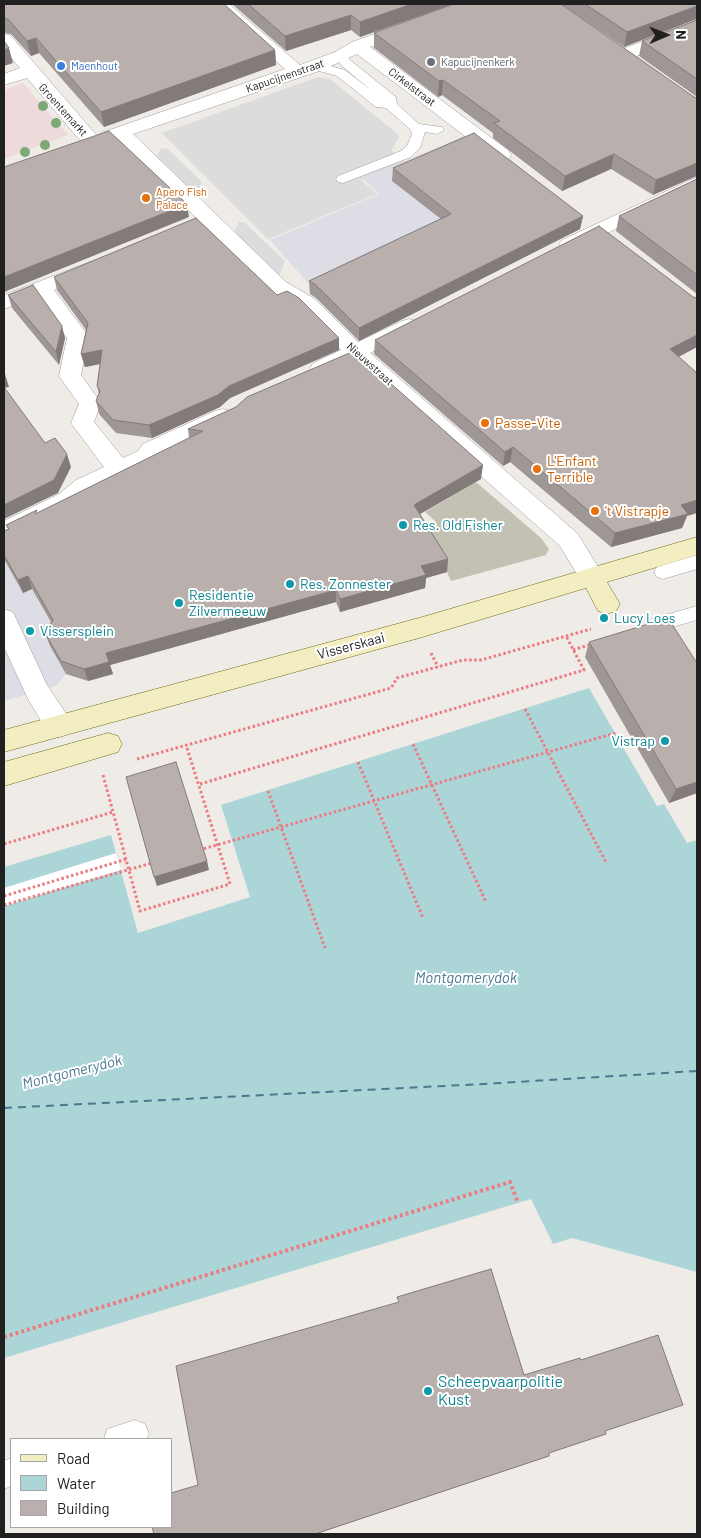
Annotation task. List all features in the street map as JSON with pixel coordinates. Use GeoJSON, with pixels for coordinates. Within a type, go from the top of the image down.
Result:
{"type":"FeatureCollection","features":[{"type":"Feature","properties":{"kind":"street"},"geometry":{"type":"LineString","coordinates":[[220,4],[297,71]]}},
{"type":"Feature","properties":{"kind":"street","name":"Kapucijnenstraat"},"geometry":{"type":"LineString","coordinates":[[85,145],[316,66],[341,56],[358,46],[473,4]]}},
{"type":"Feature","properties":{"kind":"street"},"geometry":{"type":"LineString","coordinates":[[624,55],[697,26]]}},
{"type":"Feature","properties":{"kind":"street"},"geometry":{"type":"LineString","coordinates":[[4,40],[28,71]]}},
{"type":"Feature","properties":{"kind":"street"},"geometry":{"type":"LineString","coordinates":[[608,45],[640,67]]}},
{"type":"Feature","properties":{"kind":"street","name":"Cirkelstraat"},"geometry":{"type":"LineString","coordinates":[[358,46],[514,165]]}},
{"type":"Feature","properties":{"kind":"street","name":"Groentemarkt"},"geometry":{"type":"LineString","coordinates":[[4,80],[28,71],[83,133],[85,145]]}},
{"type":"Feature","properties":{"kind":"street"},"geometry":{"type":"LineString","coordinates":[[438,130],[465,128]]}},
{"type":"Feature","properties":{"kind":"street","name":"Nieuwstraat"},"geometry":{"type":"LineString","coordinates":[[121,133],[201,222],[279,287],[308,304],[356,353],[569,540],[607,604]]}},
{"type":"Feature","properties":{"kind":"street"},"geometry":{"type":"LineString","coordinates":[[555,252],[697,183]]}},
{"type":"Feature","properties":{"kind":"street"},"geometry":{"type":"LineString","coordinates":[[4,302],[104,262]]}},
{"type":"Feature","properties":{"kind":"street"},"geometry":{"type":"LineString","coordinates":[[279,287],[302,276]]}},
{"type":"Feature","properties":{"kind":"street"},"geometry":{"type":"LineString","coordinates":[[42,288],[78,337],[70,376],[90,403],[82,423],[120,470]]}},
{"type":"Feature","properties":{"kind":"street"},"geometry":{"type":"LineString","coordinates":[[302,377],[356,353],[425,318]]}},
{"type":"Feature","properties":{"kind":"street"},"geometry":{"type":"LineString","coordinates":[[4,531],[67,500],[84,486],[146,457],[151,450],[229,414],[239,405]]}},
{"type":"Feature","properties":{"kind":"street","name":"Visserskaai"},"geometry":{"type":"LineString","coordinates":[[4,741],[410,630],[697,546]]}},
{"type":"Feature","properties":{"kind":"street"},"geometry":{"type":"LineString","coordinates":[[4,619],[37,692],[59,726]]}},
{"type":"Feature","properties":{"kind":"street"},"geometry":{"type":"LineString","coordinates":[[4,774],[108,744]]}},
{"type":"Feature","properties":{"kind":"lane"},"geometry":{"type":"LineString","coordinates":[[341,56],[346,63],[391,100],[394,109]]}},
{"type":"Feature","properties":{"kind":"lane"},"geometry":{"type":"LineString","coordinates":[[316,66],[341,72],[381,104],[394,109],[415,127],[419,134],[418,141],[406,154],[343,179]]}},
{"type":"Feature","properties":{"kind":"lane"},"geometry":{"type":"LineString","coordinates":[[381,120],[394,109]]}},
{"type":"Feature","properties":{"kind":"lane"},"geometry":{"type":"LineString","coordinates":[[415,127],[438,130]]}},
{"type":"Feature","properties":{"kind":"lane"},"geometry":{"type":"LineString","coordinates":[[663,572],[697,562]]}},
{"type":"Feature","properties":{"kind":"lane"},"geometry":{"type":"LineString","coordinates":[[658,624],[697,613]]}},
{"type":"Feature","properties":{"kind":"path"},"geometry":{"type":"LineString","coordinates":[[130,761],[391,688],[397,678],[463,660],[481,660],[566,636],[584,670],[200,784]]}},
{"type":"Feature","properties":{"kind":"path"},"geometry":{"type":"LineString","coordinates":[[573,650],[600,642]]}},
{"type":"Feature","properties":{"kind":"path"},"geometry":{"type":"LineString","coordinates":[[525,709],[607,864]]}},
{"type":"Feature","properties":{"kind":"path"},"geometry":{"type":"LineString","coordinates":[[195,852],[616,733]]}},
{"type":"Feature","properties":{"kind":"path"},"geometry":{"type":"LineString","coordinates":[[413,744],[486,902]]}},
{"type":"Feature","properties":{"kind":"path"},"geometry":{"type":"LineString","coordinates":[[101,770],[127,859],[140,912],[230,884],[200,784],[186,745]]}},
{"type":"Feature","properties":{"kind":"path"},"geometry":{"type":"LineString","coordinates":[[358,762],[423,918]]}},
{"type":"Feature","properties":{"kind":"path"},"geometry":{"type":"LineString","coordinates":[[268,790],[325,948]]}},
{"type":"Feature","properties":{"kind":"path"},"geometry":{"type":"LineString","coordinates":[[4,844],[113,812]]}},
{"type":"Feature","properties":{"kind":"path"},"geometry":{"type":"LineString","coordinates":[[4,896],[127,859]]}},
{"type":"Feature","properties":{"kind":"path"},"geometry":{"type":"LineString","coordinates":[[4,905],[157,862]]}},
{"type":"Feature","properties":{"kind":"path"},"geometry":{"type":"LineString","coordinates":[[4,1337],[510,1182],[518,1203]]}},
{"type":"Feature","properties":{"kind":"shaded area"},"geometry":{"type":"Polygon","coordinates":[[[318,77],[330,79],[400,136],[391,150],[406,162],[361,180],[377,194],[268,239],[162,133],[318,77]]]}},
{"type":"Feature","properties":{"kind":"shaded area"},"geometry":{"type":"Polygon","coordinates":[[[23,83],[68,135],[4,159],[4,90],[23,83]]]}},
{"type":"Feature","properties":{"kind":"shaded area"},"geometry":{"type":"Polygon","coordinates":[[[471,133],[491,147],[399,181],[400,187],[414,198],[475,232],[315,291],[270,240],[379,194],[363,179],[471,133]]]}},
{"type":"Feature","properties":{"kind":"shaded area"},"geometry":{"type":"Polygon","coordinates":[[[161,148],[168,149],[202,182],[196,196],[156,157],[161,148]]]}},
{"type":"Feature","properties":{"kind":"shaded area"},"geometry":{"type":"Polygon","coordinates":[[[239,222],[245,223],[285,261],[279,276],[234,233],[239,222]]]}},
{"type":"Feature","properties":{"kind":"shaded area"},"geometry":{"type":"Polygon","coordinates":[[[476,482],[541,538],[549,549],[546,555],[451,581],[425,522],[436,522],[425,512],[476,482]]]}},
{"type":"Feature","properties":{"kind":"shaded area","name":"Vissersplein"},"geometry":{"type":"Polygon","coordinates":[[[4,559],[23,593],[32,589],[48,617],[54,617],[50,646],[66,674],[56,686],[4,701],[4,559]]]}},
{"type":"Feature","properties":{"kind":"water","name":"Montgomerydok"},"geometry":{"type":"Polygon","coordinates":[[[589,688],[657,806],[664,804],[687,843],[697,840],[697,1272],[572,1238],[553,1244],[531,1199],[4,1358],[4,867],[111,835],[138,933],[250,897],[221,805],[589,688]]]}},
{"type":"Feature","properties":{"kind":"pier"},"geometry":{"type":"Polygon","coordinates":[[[116,853],[121,870],[4,906],[4,888],[116,853]]]}},
{"type":"Feature","properties":{"kind":"building"},"geometry":{"type":"Polygon","coordinates":[[[4,4],[224,4],[275,50],[101,112],[36,38],[27,41],[8,19],[4,18],[4,4]]]}},
{"type":"Feature","properties":{"kind":"building"},"geometry":{"type":"Polygon","coordinates":[[[248,4],[412,4],[360,22],[351,15],[285,36],[248,4]]]}},
{"type":"Feature","properties":{"kind":"building"},"geometry":{"type":"Polygon","coordinates":[[[454,4],[561,4],[697,98],[697,163],[656,180],[614,154],[565,176],[494,123],[500,121],[443,80],[439,81],[374,33],[454,4]]]}},
{"type":"Feature","properties":{"kind":"building"},"geometry":{"type":"Polygon","coordinates":[[[585,4],[697,4],[697,6],[627,32],[585,4]]]}},
{"type":"Feature","properties":{"kind":"building"},"geometry":{"type":"Polygon","coordinates":[[[697,20],[697,79],[642,41],[697,20]]]}},
{"type":"Feature","properties":{"kind":"building"},"geometry":{"type":"Polygon","coordinates":[[[4,41],[9,48],[4,50],[4,41]]]}},
{"type":"Feature","properties":{"kind":"building"},"geometry":{"type":"Polygon","coordinates":[[[109,131],[187,204],[4,277],[4,167],[109,131]]]}},
{"type":"Feature","properties":{"kind":"building"},"geometry":{"type":"Polygon","coordinates":[[[474,133],[583,216],[359,328],[316,285],[309,281],[451,214],[393,168],[474,133]]]}},
{"type":"Feature","properties":{"kind":"building"},"geometry":{"type":"Polygon","coordinates":[[[697,179],[697,275],[619,216],[697,179]]]}},
{"type":"Feature","properties":{"kind":"building"},"geometry":{"type":"Polygon","coordinates":[[[196,218],[277,295],[287,291],[299,298],[339,338],[229,386],[218,395],[149,425],[113,420],[96,401],[100,391],[97,386],[102,350],[81,354],[88,323],[54,277],[196,218]]]}},
{"type":"Feature","properties":{"kind":"building"},"geometry":{"type":"Polygon","coordinates":[[[599,226],[693,297],[697,298],[697,335],[670,349],[697,373],[697,500],[681,505],[688,514],[615,533],[513,447],[505,452],[375,340],[599,226]]]}},
{"type":"Feature","properties":{"kind":"building"},"geometry":{"type":"Polygon","coordinates":[[[33,285],[62,326],[56,352],[8,295],[33,285]]]}},
{"type":"Feature","properties":{"kind":"building"},"geometry":{"type":"Polygon","coordinates":[[[354,351],[483,465],[414,505],[448,559],[421,566],[426,575],[340,599],[336,590],[106,653],[109,662],[84,669],[61,661],[45,633],[53,620],[28,576],[18,580],[4,555],[4,531],[9,529],[6,525],[37,510],[35,514],[203,431],[188,429],[236,407],[247,397],[354,351]]]}},
{"type":"Feature","properties":{"kind":"building"},"geometry":{"type":"Polygon","coordinates":[[[4,387],[45,443],[55,438],[67,454],[54,480],[4,505],[4,387]]]}},
{"type":"Feature","properties":{"kind":"building","name":"Vistrap"},"geometry":{"type":"Polygon","coordinates":[[[668,618],[697,663],[697,782],[676,789],[589,642],[668,618]]]}},
{"type":"Feature","properties":{"kind":"building"},"geometry":{"type":"Polygon","coordinates":[[[176,762],[207,861],[154,877],[126,777],[176,762]]]}},
{"type":"Feature","properties":{"kind":"building","name":"Scheepvaarpolitie Kust"},"geometry":{"type":"Polygon","coordinates":[[[491,1269],[524,1375],[580,1358],[581,1360],[658,1335],[683,1405],[605,1431],[606,1434],[549,1453],[549,1456],[315,1534],[154,1534],[152,1528],[172,1528],[172,1493],[198,1485],[176,1366],[399,1302],[397,1297],[491,1269]]]}},
{"type":"Feature","properties":{"kind":"ferry route"},"geometry":{"type":"LineString","coordinates":[[4,1108],[483,1084],[697,1071]]}},
{"type":"Feature","properties":{"kind":"place","name":"Kapucijnenkerk"},"geometry":{"type":"Point","coordinates":[431,62]}},
{"type":"Feature","properties":{"kind":"place","name":"Maenhout"},"geometry":{"type":"Point","coordinates":[61,66]}},
{"type":"Feature","properties":{"kind":"place","name":"Apero Fish Palace"},"geometry":{"type":"Point","coordinates":[146,198]}},
{"type":"Feature","properties":{"kind":"place","name":"Passe-Vite"},"geometry":{"type":"Point","coordinates":[485,423]}},
{"type":"Feature","properties":{"kind":"place","name":"L'Enfant Terrible"},"geometry":{"type":"Point","coordinates":[537,469]}},
{"type":"Feature","properties":{"kind":"place","name":"'t Vistrapje"},"geometry":{"type":"Point","coordinates":[595,511]}},
{"type":"Feature","properties":{"kind":"place","name":"Res. Old Fisher"},"geometry":{"type":"Point","coordinates":[403,525]}},
{"type":"Feature","properties":{"kind":"place","name":"Res. Zonnester"},"geometry":{"type":"Point","coordinates":[290,584]}},
{"type":"Feature","properties":{"kind":"place","name":"Residentie Zilvermeeuw"},"geometry":{"type":"Point","coordinates":[179,603]}},
{"type":"Feature","properties":{"kind":"place","name":"Lucy Loes"},"geometry":{"type":"Point","coordinates":[604,618]}},
{"type":"Feature","properties":{"kind":"place","name":"Vissersplein"},"geometry":{"type":"Point","coordinates":[30,631]}},
{"type":"Feature","properties":{"kind":"place","name":"Vistrap"},"geometry":{"type":"Point","coordinates":[665,741]}},
{"type":"Feature","properties":{"kind":"place","name":"Scheepvaarpolitie Kust"},"geometry":{"type":"Point","coordinates":[428,1391]}}]}
